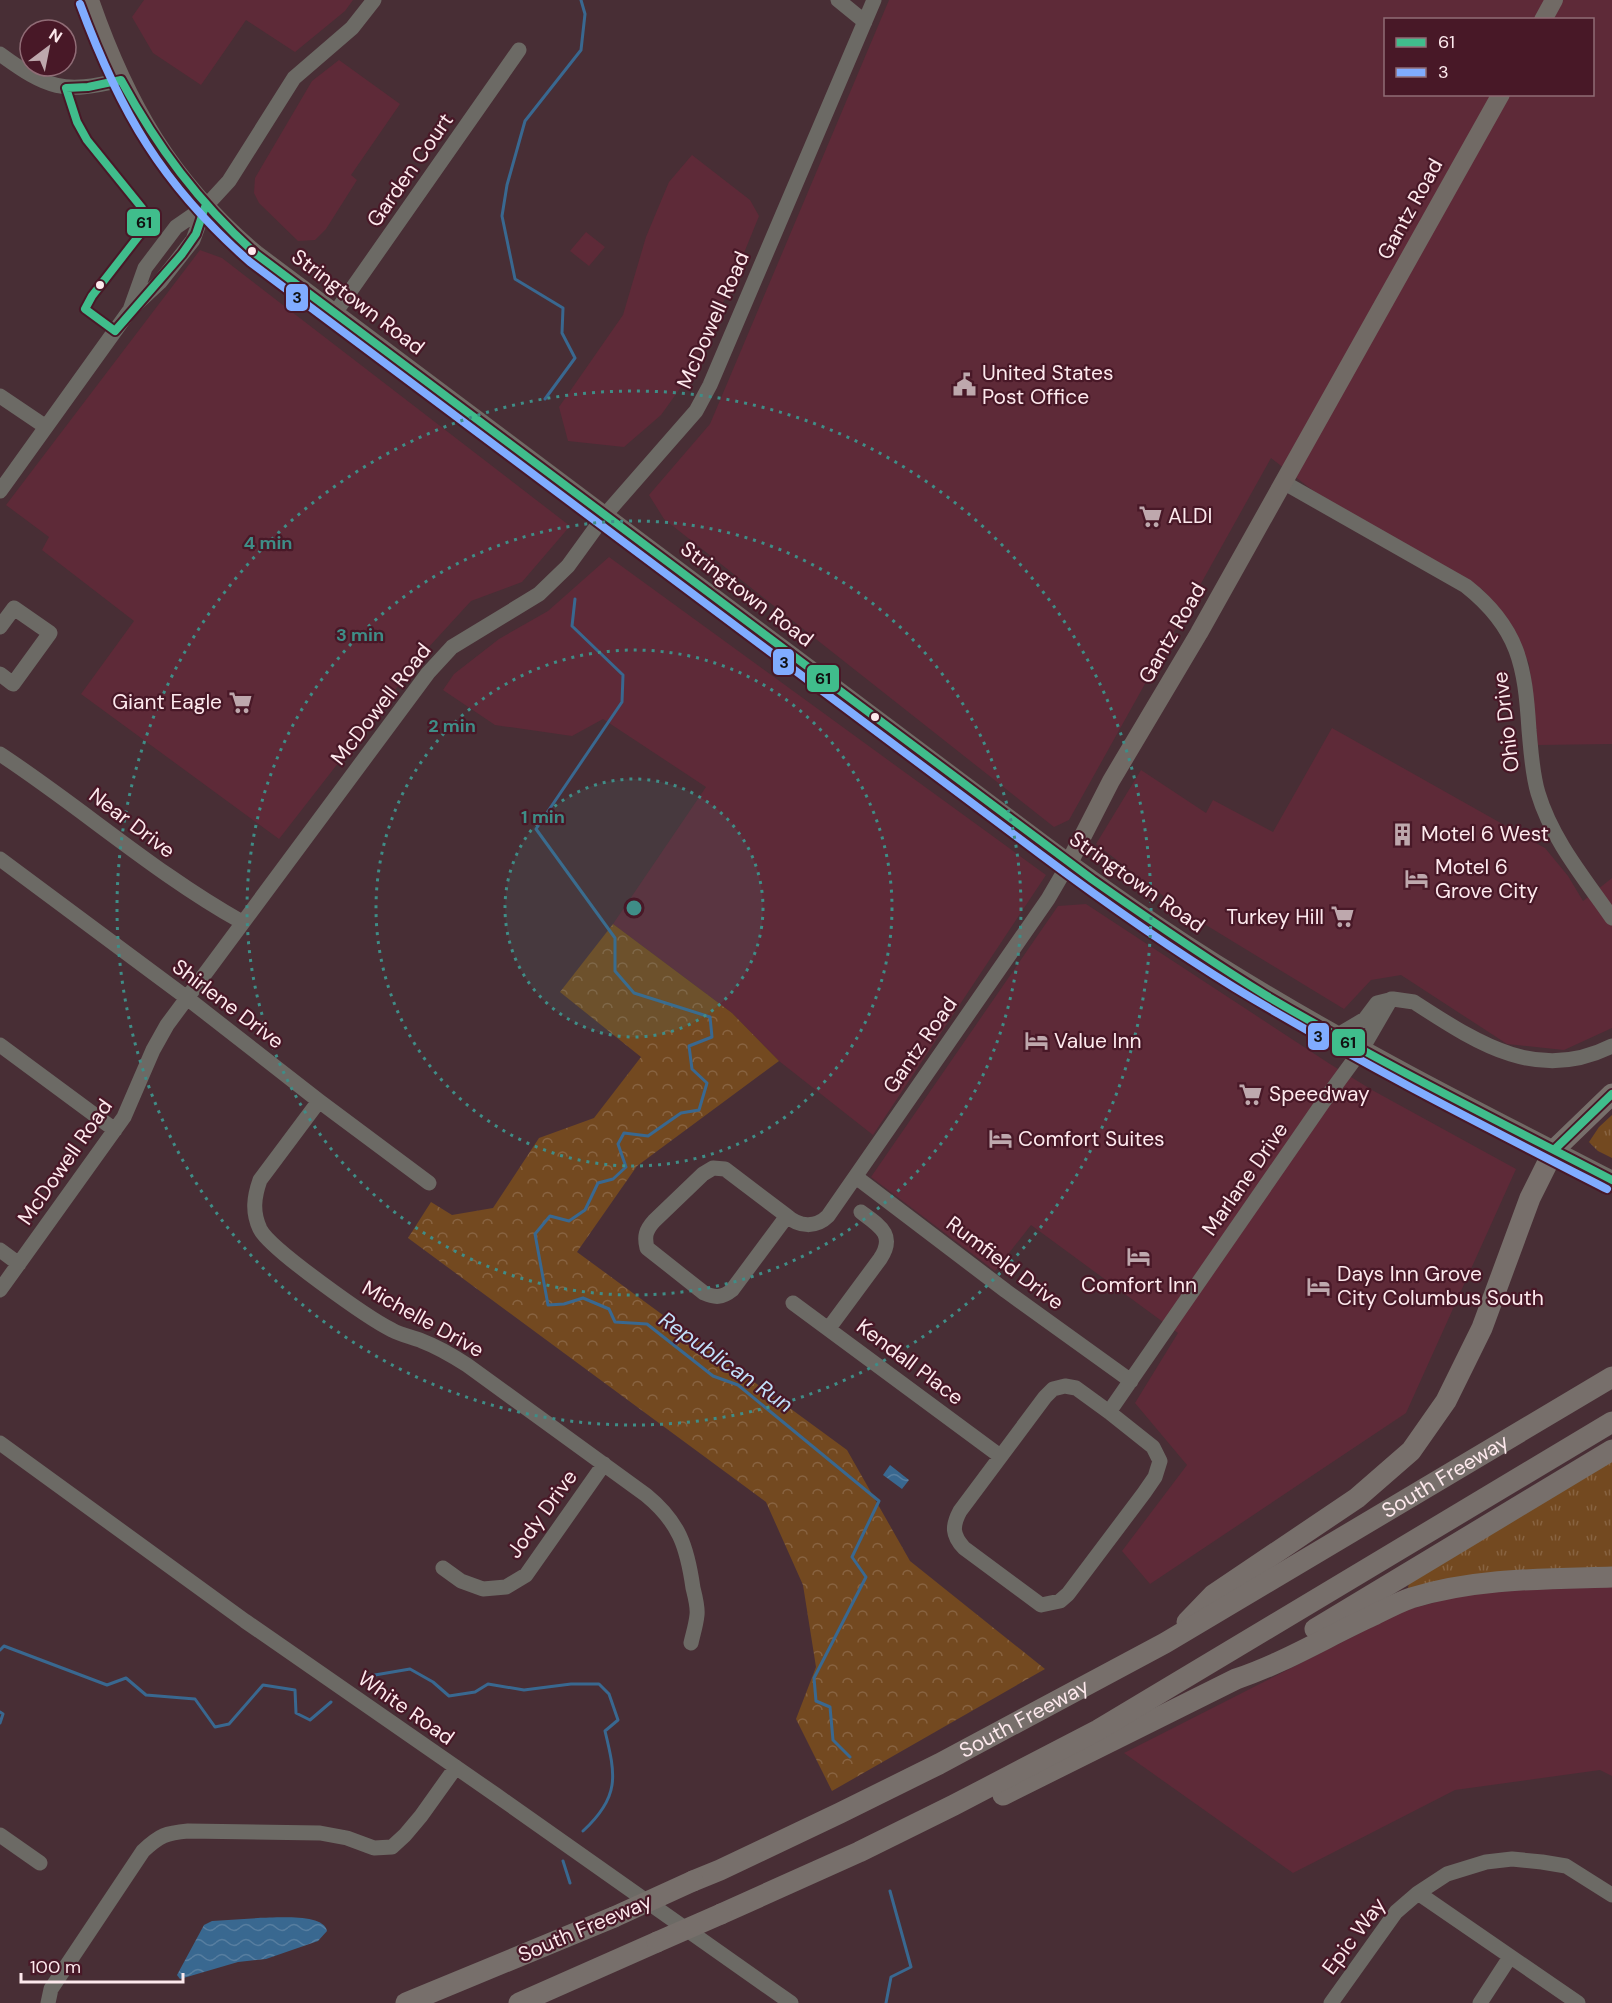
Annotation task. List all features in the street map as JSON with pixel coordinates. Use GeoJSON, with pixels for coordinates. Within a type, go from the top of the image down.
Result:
{"type":"FeatureCollection","features":[{"type":"Feature","properties":{"kind":"highway"},"geometry":{"type":"LineString","coordinates":[[1165,1643],[1213,1595],[1357,1498],[1411,1452],[1446,1401],[1482,1328],[1530,1198],[1554,1150],[1612,1094]]}},
{"type":"Feature","properties":{"kind":"highway","name":"South Freeway"},"geometry":{"type":"LineString","coordinates":[[406,2003],[614,1917],[720,1870],[939,1764],[1165,1643],[1612,1377]]}},
{"type":"Feature","properties":{"kind":"highway","name":"South Freeway"},"geometry":{"type":"LineString","coordinates":[[519,2003],[860,1852],[1098,1730],[1612,1422]]}},
{"type":"Feature","properties":{"kind":"highway"},"geometry":{"type":"LineString","coordinates":[[1236,1679],[1258,1661],[1612,1450]]}},
{"type":"Feature","properties":{"kind":"highway"},"geometry":{"type":"LineString","coordinates":[[954,1805],[985,1803],[1030,1783],[1236,1679],[1263,1670],[1410,1598],[1496,1581],[1612,1577]]}},
{"type":"Feature","properties":{"kind":"main road","name":"Stringtown Road"},"geometry":{"type":"LineString","coordinates":[[90,0],[121,80],[148,130],[205,207],[226,229],[256,254],[1069,863],[1199,953],[1362,1049],[1612,1180]]}},
{"type":"Feature","properties":{"kind":"main road"},"geometry":{"type":"LineString","coordinates":[[1544,18],[1554,0]]}},
{"type":"Feature","properties":{"kind":"main road","name":"Gantz Road"},"geometry":{"type":"LineString","coordinates":[[1069,863],[1111,781],[1199,633],[1500,96]]}},
{"type":"Feature","properties":{"kind":"street"},"geometry":{"type":"LineString","coordinates":[[0,491],[130,310],[160,282],[193,240],[205,207],[229,181],[294,78],[352,28],[374,0]]}},
{"type":"Feature","properties":{"kind":"street"},"geometry":{"type":"LineString","coordinates":[[838,0],[865,22]]}},
{"type":"Feature","properties":{"kind":"street","name":"McDowell Road"},"geometry":{"type":"LineString","coordinates":[[0,1290],[115,1130],[131,1103],[160,1037],[187,998],[441,658],[467,637],[539,594],[568,566],[605,515],[696,411],[710,385],[874,0]]}},
{"type":"Feature","properties":{"kind":"street","name":"Garden Court"},"geometry":{"type":"LineString","coordinates":[[335,313],[519,50]]}},
{"type":"Feature","properties":{"kind":"street"},"geometry":{"type":"LineString","coordinates":[[0,54],[34,77],[54,86],[75,88],[121,80]]}},
{"type":"Feature","properties":{"kind":"street"},"geometry":{"type":"LineString","coordinates":[[0,396],[45,427]]}},
{"type":"Feature","properties":{"kind":"street","name":"Ohio Drive"},"geometry":{"type":"LineString","coordinates":[[1283,482],[1466,586],[1492,609],[1515,646],[1522,665],[1527,693],[1531,761],[1542,807],[1562,845],[1612,918]]}},
{"type":"Feature","properties":{"kind":"street"},"geometry":{"type":"LineString","coordinates":[[0,627],[14,608],[50,633],[13,684],[0,674]]}},
{"type":"Feature","properties":{"kind":"street","name":"Near Drive"},"geometry":{"type":"LineString","coordinates":[[0,754],[182,885],[242,922]]}},
{"type":"Feature","properties":{"kind":"street","name":"Shirlene Drive"},"geometry":{"type":"LineString","coordinates":[[0,859],[429,1183]]}},
{"type":"Feature","properties":{"kind":"street","name":"Gantz Road"},"geometry":{"type":"LineString","coordinates":[[787,1216],[732,1290],[723,1296],[713,1298],[647,1248],[645,1238],[647,1229],[654,1221],[703,1174],[713,1168],[725,1169],[799,1224],[813,1225],[822,1222],[856,1177],[1048,899],[1069,863]]}},
{"type":"Feature","properties":{"kind":"street","name":"Marlane Drive"},"geometry":{"type":"LineString","coordinates":[[1109,1412],[1362,1049],[1391,999]]}},
{"type":"Feature","properties":{"kind":"street"},"geometry":{"type":"LineString","coordinates":[[1338,1035],[1365,1019],[1377,1003],[1402,999],[1414,1002],[1484,1044],[1503,1053],[1520,1057],[1578,1059],[1612,1046]]}},
{"type":"Feature","properties":{"kind":"street"},"geometry":{"type":"LineString","coordinates":[[0,1045],[115,1130]]}},
{"type":"Feature","properties":{"kind":"street","name":"Michelle Drive"},"geometry":{"type":"LineString","coordinates":[[319,1101],[260,1180],[254,1206],[261,1232],[280,1250],[371,1319],[394,1332],[447,1352],[662,1508],[675,1524],[685,1545],[697,1613],[691,1643]]}},
{"type":"Feature","properties":{"kind":"street","name":"Rumfield Drive"},"geometry":{"type":"LineString","coordinates":[[856,1177],[1006,1291],[1131,1381]]}},
{"type":"Feature","properties":{"kind":"street"},"geometry":{"type":"LineString","coordinates":[[829,1328],[880,1259],[886,1247],[886,1237],[881,1227],[861,1212]]}},
{"type":"Feature","properties":{"kind":"street"},"geometry":{"type":"LineString","coordinates":[[0,1250],[19,1264]]}},
{"type":"Feature","properties":{"kind":"street","name":"Kendall Place"},"geometry":{"type":"LineString","coordinates":[[793,1303],[1000,1456]]}},
{"type":"Feature","properties":{"kind":"street"},"geometry":{"type":"LineString","coordinates":[[1065,1386],[1076,1388],[1109,1412],[1153,1447],[1160,1461],[1155,1477],[1068,1594],[1060,1601],[1041,1605],[964,1548],[955,1537],[953,1530],[960,1511],[1053,1389],[1065,1386]]}},
{"type":"Feature","properties":{"kind":"street","name":"White Road"},"geometry":{"type":"LineString","coordinates":[[0,1443],[245,1622],[456,1767],[791,2003]]}},
{"type":"Feature","properties":{"kind":"street","name":"Jody Drive"},"geometry":{"type":"LineString","coordinates":[[443,1568],[461,1581],[483,1589],[506,1587],[526,1575],[604,1464]]}},
{"type":"Feature","properties":{"kind":"street"},"geometry":{"type":"LineString","coordinates":[[48,2003],[51,1989],[143,1851],[157,1838],[168,1833],[188,1831],[320,1833],[347,1838],[374,1848],[392,1847],[422,1816],[456,1767]]}},
{"type":"Feature","properties":{"kind":"street"},"geometry":{"type":"LineString","coordinates":[[0,1835],[40,1863]]}},
{"type":"Feature","properties":{"kind":"street","name":"Epic Way"},"geometry":{"type":"LineString","coordinates":[[1331,2003],[1396,1912],[1418,1893],[1447,1874],[1486,1862],[1512,1859],[1566,1866],[1612,1895]]}},
{"type":"Feature","properties":{"kind":"street"},"geometry":{"type":"LineString","coordinates":[[1418,1893],[1578,2003]]}},
{"type":"Feature","properties":{"kind":"street"},"geometry":{"type":"LineString","coordinates":[[1480,2003],[1510,1957]]}},
{"type":"Feature","properties":{"kind":"shaded area"},"geometry":{"type":"Polygon","coordinates":[[[144,0],[353,0],[345,11],[295,52],[246,20],[201,85],[153,53],[132,17],[144,0]]]}},
{"type":"Feature","properties":{"kind":"shaded area"},"geometry":{"type":"Polygon","coordinates":[[[889,0],[1612,0],[1612,744],[1538,745],[1529,663],[1506,620],[1482,589],[1316,493],[1271,458],[1069,820],[1054,827],[664,519],[649,495],[710,424],[889,0]]]}},
{"type":"Feature","properties":{"kind":"shaded area"},"geometry":{"type":"Polygon","coordinates":[[[339,60],[400,104],[351,175],[357,180],[326,229],[315,240],[298,241],[259,203],[254,193],[255,178],[312,81],[339,60]]]}},
{"type":"Feature","properties":{"kind":"shaded area"},"geometry":{"type":"Polygon","coordinates":[[[692,155],[750,200],[759,216],[729,290],[689,376],[661,415],[624,447],[568,441],[559,407],[623,315],[646,237],[669,182],[692,155]]]}},
{"type":"Feature","properties":{"kind":"shaded area"},"geometry":{"type":"Polygon","coordinates":[[[586,232],[605,247],[589,266],[570,251],[586,232]]]}},
{"type":"Feature","properties":{"kind":"shaded area"},"geometry":{"type":"Polygon","coordinates":[[[200,250],[222,258],[570,526],[522,582],[471,601],[427,649],[279,839],[81,694],[134,621],[42,550],[49,537],[6,505],[200,250]]]}},
{"type":"Feature","properties":{"kind":"shaded area"},"geometry":{"type":"Polygon","coordinates":[[[609,557],[1046,875],[873,1135],[779,1061],[732,1013],[613,924],[706,787],[603,719],[572,736],[495,725],[443,690],[454,674],[499,639],[548,611],[609,557]]]}},
{"type":"Feature","properties":{"kind":"shaded area"},"geometry":{"type":"Polygon","coordinates":[[[1332,728],[1545,848],[1568,876],[1583,901],[1612,878],[1612,1028],[1564,1050],[1507,1044],[1401,975],[1371,980],[1344,1009],[1183,911],[1096,844],[1141,770],[1206,813],[1213,800],[1273,832],[1332,728]]]}},
{"type":"Feature","properties":{"kind":"shaded area"},"geometry":{"type":"Polygon","coordinates":[[[1086,904],[1372,1090],[1516,1169],[1406,1413],[1150,1584],[1122,1551],[1187,1465],[1135,1403],[1178,1333],[1031,1225],[995,1271],[871,1177],[1058,906],[1086,904]]]}},
{"type":"Feature","properties":{"kind":"shaded area"},"geometry":{"type":"Polygon","coordinates":[[[1612,1583],[1612,1776],[1600,1770],[1455,1790],[1293,1873],[1124,1753],[1403,1611],[1491,1587],[1612,1583]]]}},
{"type":"Feature","properties":{"kind":"green space"},"geometry":{"type":"Polygon","coordinates":[[[613,924],[732,1013],[779,1061],[637,1166],[577,1252],[847,1450],[910,1561],[1045,1669],[832,1791],[796,1719],[816,1667],[803,1585],[766,1502],[408,1238],[431,1202],[452,1215],[493,1208],[539,1138],[594,1118],[641,1057],[560,992],[613,924]]]}},
{"type":"Feature","properties":{"kind":"green space"},"geometry":{"type":"Polygon","coordinates":[[[1612,1115],[1612,1158],[1598,1151],[1589,1142],[1599,1127],[1612,1115]]]}},
{"type":"Feature","properties":{"kind":"green space"},"geometry":{"type":"Polygon","coordinates":[[[1612,1458],[1612,1567],[1417,1592],[1408,1588],[1409,1582],[1612,1458]]]}},
{"type":"Feature","properties":{"kind":"water"},"geometry":{"type":"Polygon","coordinates":[[[890,1465],[909,1480],[902,1489],[883,1475],[890,1465]]]}},
{"type":"Feature","properties":{"kind":"water"},"geometry":{"type":"Polygon","coordinates":[[[258,1918],[308,1919],[324,1925],[327,1931],[318,1941],[266,1959],[238,1962],[180,1979],[177,1975],[204,1925],[212,1921],[258,1918]]]}},
{"type":"Feature","properties":{"kind":"waterway","name":"Republican Run"},"geometry":{"type":"LineString","coordinates":[[545,399],[575,358],[562,333],[563,308],[515,279],[502,216],[507,185],[525,121],[581,50],[585,14],[581,0]]}},
{"type":"Feature","properties":{"kind":"waterway","name":"Republican Run"},"geometry":{"type":"LineString","coordinates":[[575,599],[572,626],[623,675],[622,702],[536,829],[615,938],[615,971],[634,993],[710,1017],[712,1037],[689,1046],[692,1069],[707,1083],[699,1110],[681,1113],[648,1136],[624,1133],[618,1144],[626,1167],[613,1179],[598,1183],[585,1210],[569,1221],[550,1216],[535,1234],[548,1305],[564,1304],[583,1298],[609,1309],[615,1322],[647,1324],[713,1376],[738,1385],[879,1501],[852,1557],[866,1577],[814,1678],[816,1701],[830,1707],[833,1740],[850,1757]]}},
{"type":"Feature","properties":{"kind":"waterway"},"geometry":{"type":"LineString","coordinates":[[0,1650],[4,1646],[107,1685],[126,1678],[146,1695],[195,1699],[215,1727],[229,1724],[263,1685],[295,1690],[296,1713],[310,1720],[331,1702]]}},
{"type":"Feature","properties":{"kind":"waterway"},"geometry":{"type":"LineString","coordinates":[[369,1676],[410,1669],[433,1682],[449,1696],[475,1692],[488,1684],[524,1690],[571,1684],[599,1684],[609,1694],[618,1720],[605,1731],[613,1773],[612,1785],[604,1807],[583,1831]]}},
{"type":"Feature","properties":{"kind":"waterway"},"geometry":{"type":"LineString","coordinates":[[0,1712],[3,1714],[0,1723]]}},
{"type":"Feature","properties":{"kind":"waterway"},"geometry":{"type":"LineString","coordinates":[[563,1861],[570,1883]]}},
{"type":"Feature","properties":{"kind":"waterway","name":"Republican Run"},"geometry":{"type":"LineString","coordinates":[[886,2003],[891,1977],[911,1967],[890,1891]]}},
{"type":"Feature","properties":{"kind":"transit line","name":"3"},"geometry":{"type":"LineString","coordinates":[[80,4],[111,79],[147,145],[192,204],[250,262],[1040,854],[1160,940],[1235,988],[1327,1041],[1607,1189]]}},
{"type":"Feature","properties":{"kind":"transit line","name":"61"},"geometry":{"type":"LineString","coordinates":[[205,207],[196,234],[182,254],[115,331],[85,309],[92,296],[141,233],[145,217],[142,208],[87,140],[77,122],[66,88],[88,87],[121,80],[150,129],[181,173],[216,214],[256,254],[1093,880],[1267,996],[1481,1113],[1612,1180]]}},
{"type":"Feature","properties":{"kind":"transit line","name":"61"},"geometry":{"type":"LineString","coordinates":[[1554,1150],[1612,1094]]}},
{"type":"Feature","properties":{"kind":"place","name":"United States Post Office"},"geometry":{"type":"Point","coordinates":[964,385]}},
{"type":"Feature","properties":{"kind":"place","name":"ALDI"},"geometry":{"type":"Point","coordinates":[1150,516]}},
{"type":"Feature","properties":{"kind":"place","name":"Giant Eagle"},"geometry":{"type":"Point","coordinates":[240,702]}},
{"type":"Feature","properties":{"kind":"place","name":"Motel 6 West"},"geometry":{"type":"Point","coordinates":[1403,834]}},
{"type":"Feature","properties":{"kind":"place","name":"Motel 6 Grove City"},"geometry":{"type":"Point","coordinates":[1417,879]}},
{"type":"Feature","properties":{"kind":"place","name":"Turkey Hill"},"geometry":{"type":"Point","coordinates":[1342,917]}},
{"type":"Feature","properties":{"kind":"place","name":"Value Inn"},"geometry":{"type":"Point","coordinates":[1036,1041]}},
{"type":"Feature","properties":{"kind":"place","name":"Speedway"},"geometry":{"type":"Point","coordinates":[1251,1094]}},
{"type":"Feature","properties":{"kind":"place","name":"Comfort Suites"},"geometry":{"type":"Point","coordinates":[1000,1139]}},
{"type":"Feature","properties":{"kind":"place","name":"Comfort Inn"},"geometry":{"type":"Point","coordinates":[1139,1257]}},
{"type":"Feature","properties":{"kind":"place","name":"Days Inn Grove City Columbus South"},"geometry":{"type":"Point","coordinates":[1319,1286]}}]}
